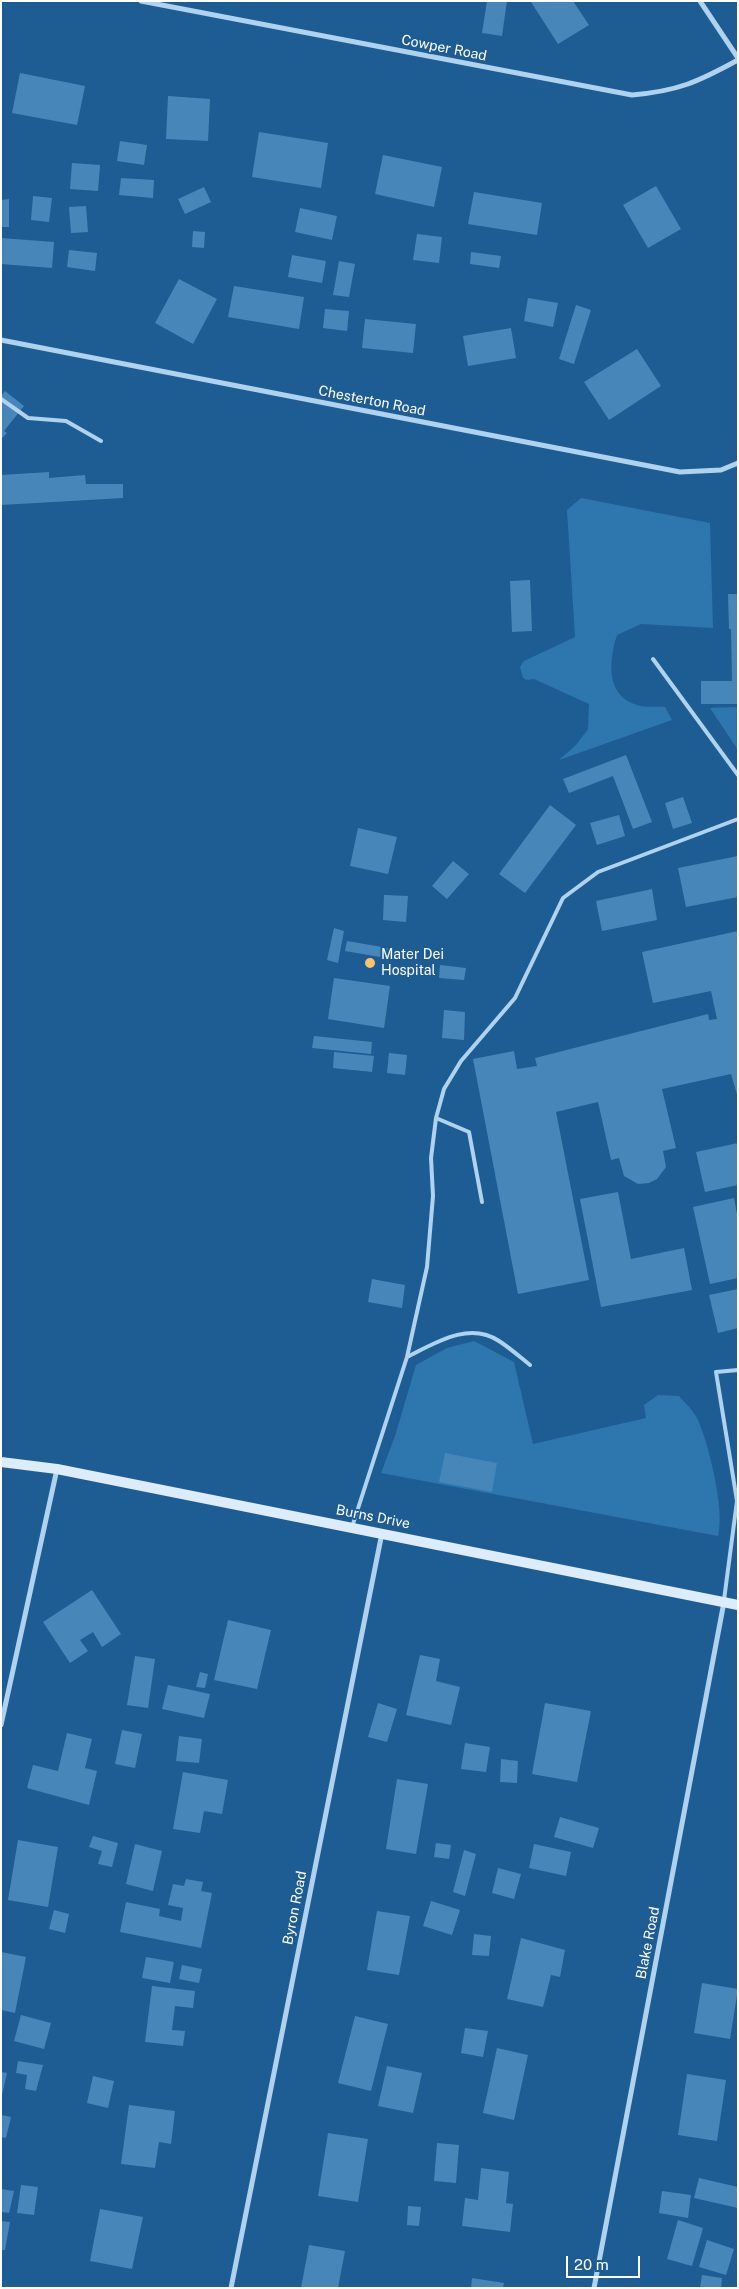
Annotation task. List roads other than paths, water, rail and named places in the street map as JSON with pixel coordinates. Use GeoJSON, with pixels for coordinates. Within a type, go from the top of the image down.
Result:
{"type":"FeatureCollection","features":[{"type":"Feature","properties":{"kind":"main road","name":"Burns Drive"},"geometry":{"type":"LineString","coordinates":[[1,1462],[57,1468],[738,1605]]}},
{"type":"Feature","properties":{"kind":"street","name":"Cowper Road"},"geometry":{"type":"LineString","coordinates":[[141,1],[632,95],[664,92],[697,82],[738,59]]}},
{"type":"Feature","properties":{"kind":"street"},"geometry":{"type":"LineString","coordinates":[[700,1],[738,59]]}},
{"type":"Feature","properties":{"kind":"street","name":"Chesterton Road"},"geometry":{"type":"LineString","coordinates":[[1,340],[680,472],[721,470],[738,463]]}},
{"type":"Feature","properties":{"kind":"street"},"geometry":{"type":"LineString","coordinates":[[1,1724],[57,1468]]}},
{"type":"Feature","properties":{"kind":"street","name":"Byron Road"},"geometry":{"type":"LineString","coordinates":[[231,2288],[382,1533]]}},
{"type":"Feature","properties":{"kind":"street","name":"Blake Road"},"geometry":{"type":"LineString","coordinates":[[594,2288],[724,1602]]}},
{"type":"Feature","properties":{"kind":"lane"},"geometry":{"type":"LineString","coordinates":[[1,399],[28,418],[66,422],[101,441]]}},
{"type":"Feature","properties":{"kind":"lane"},"geometry":{"type":"LineString","coordinates":[[653,659],[738,775]]}},
{"type":"Feature","properties":{"kind":"lane"},"geometry":{"type":"LineString","coordinates":[[352,1527],[407,1357],[427,1267],[432,1196],[432,1158],[436,1118],[444,1089],[461,1061],[515,998],[563,898],[598,872],[738,819]]}},
{"type":"Feature","properties":{"kind":"lane"},"geometry":{"type":"LineString","coordinates":[[436,1118],[469,1132],[482,1202]]}},
{"type":"Feature","properties":{"kind":"lane"},"geometry":{"type":"LineString","coordinates":[[407,1357],[447,1337],[474,1332],[498,1340],[530,1365]]}},
{"type":"Feature","properties":{"kind":"lane"},"geometry":{"type":"LineString","coordinates":[[724,1602],[737,1501],[716,1372],[738,1370]]}},
{"type":"Feature","properties":{"kind":"place","name":"Mater Dei Hospital"},"geometry":{"type":"Point","coordinates":[370,963]}}]}
